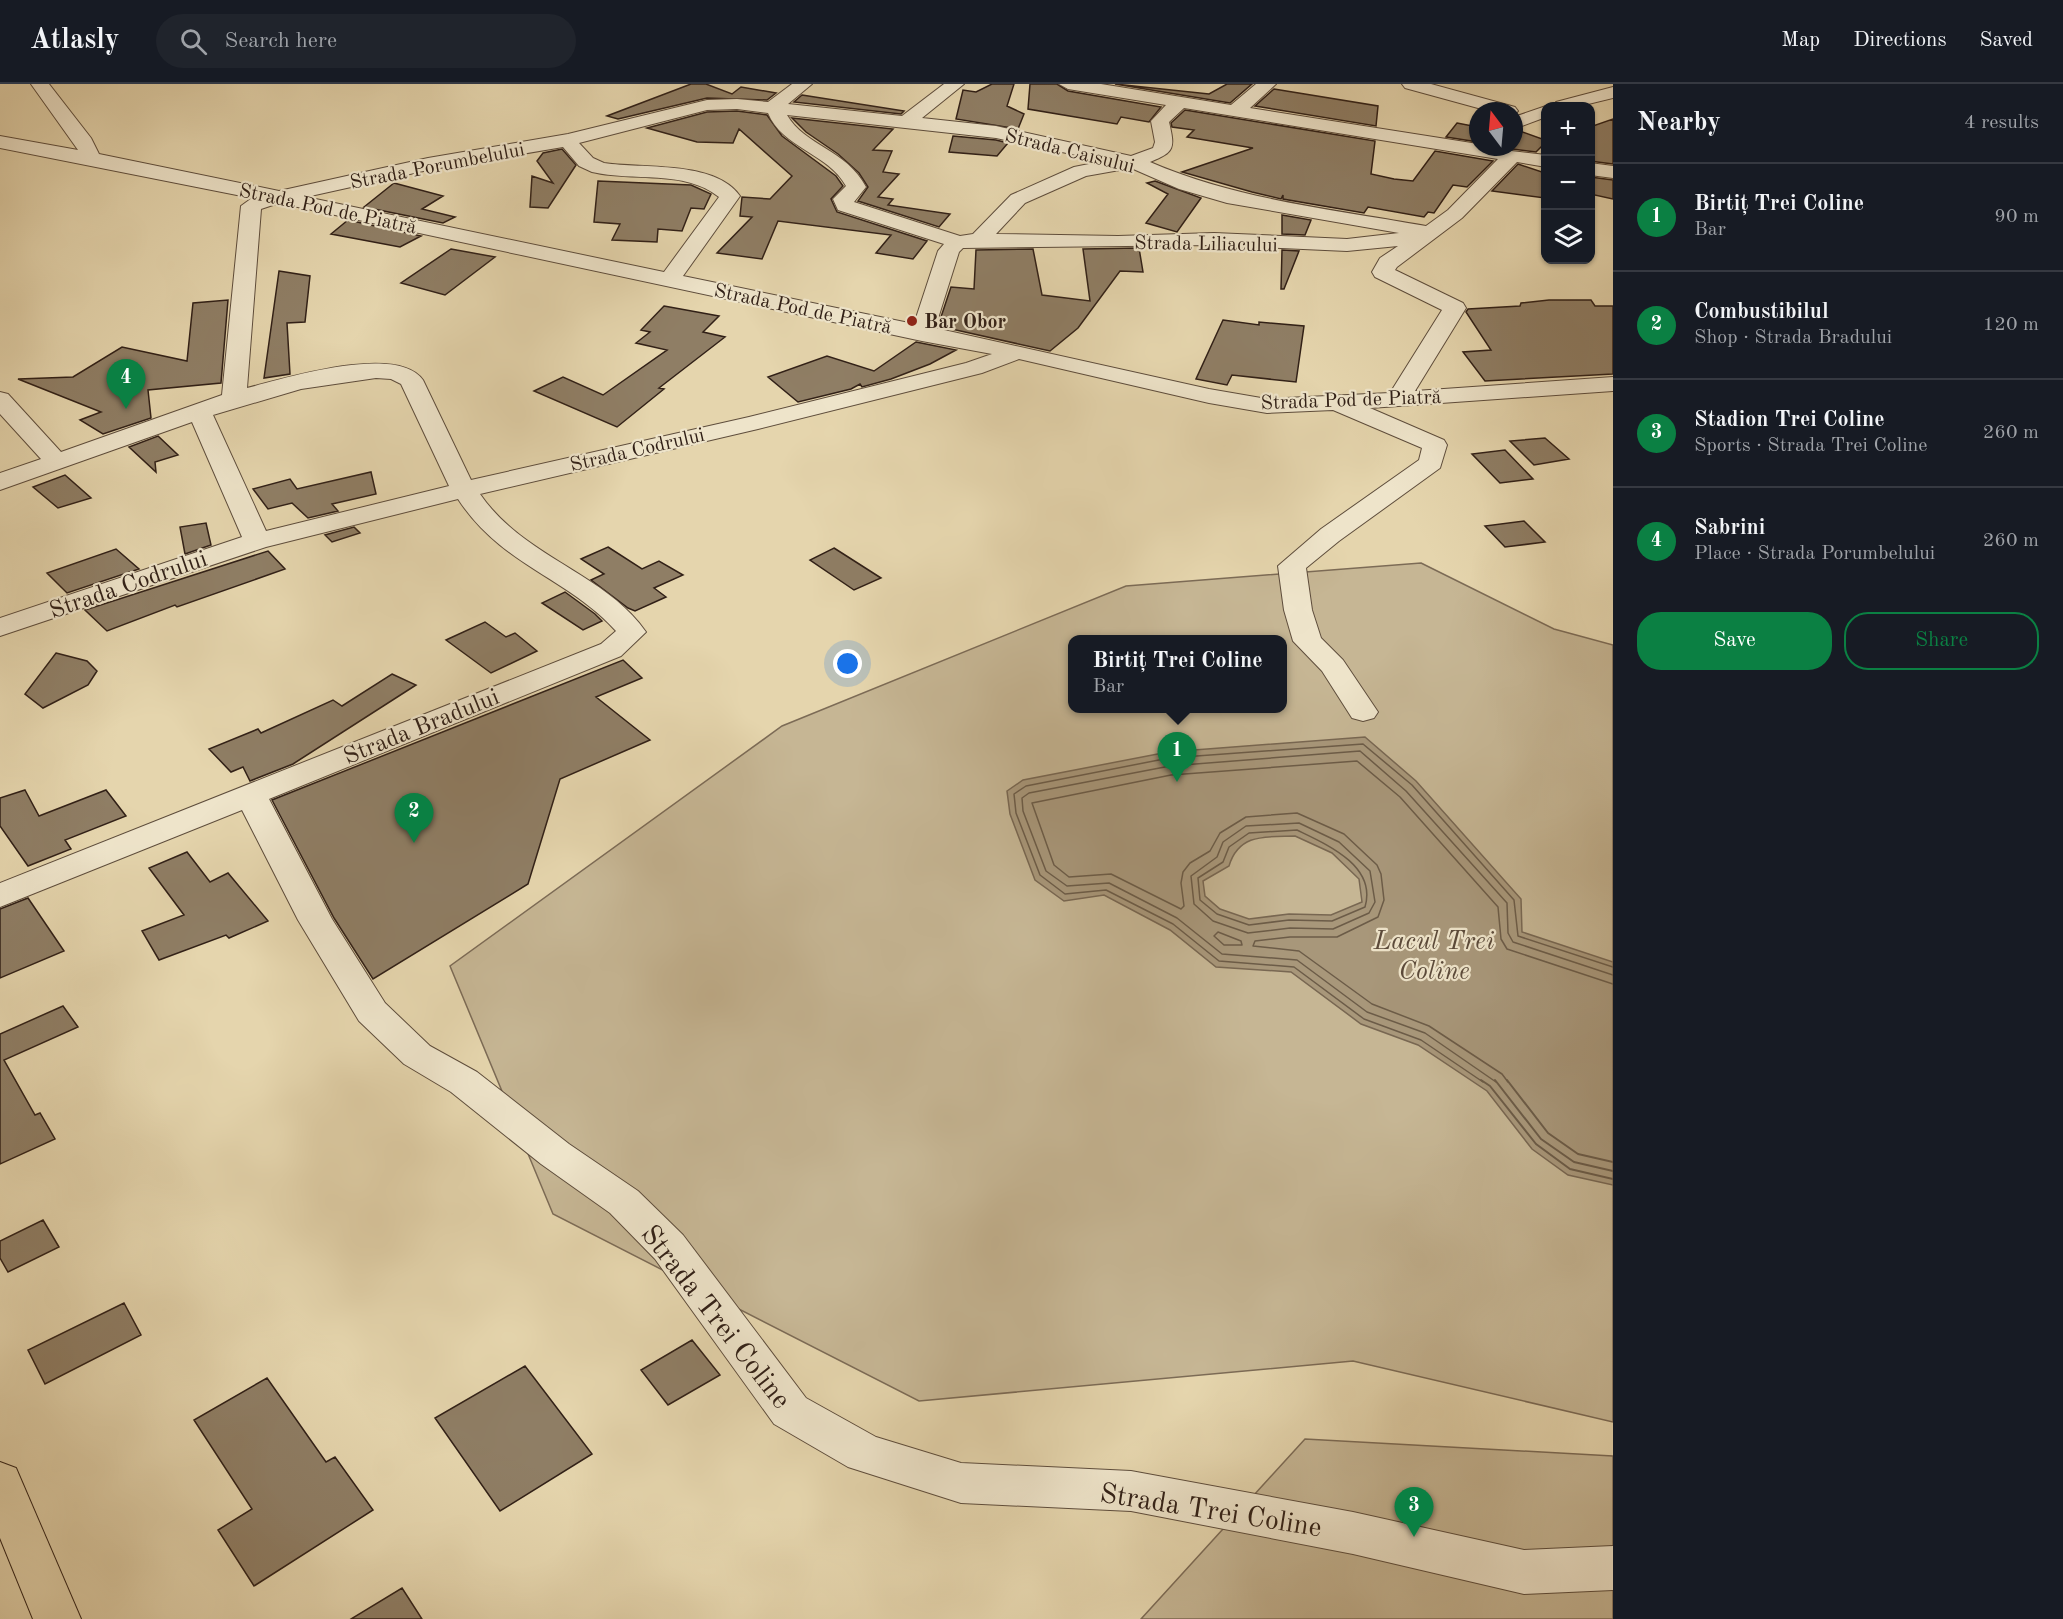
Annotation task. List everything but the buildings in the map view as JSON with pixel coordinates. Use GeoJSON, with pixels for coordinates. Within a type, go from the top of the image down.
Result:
{"type":"FeatureCollection","features":[{"type":"Feature","properties":{"kind":"main road"},"geometry":{"type":"LineString","coordinates":[[0,1482],[57,1619]]}},
{"type":"Feature","properties":{"kind":"street"},"geometry":{"type":"LineString","coordinates":[[40,84],[84,142],[91,158]]}},
{"type":"Feature","properties":{"kind":"street"},"geometry":{"type":"LineString","coordinates":[[803,84],[774,106],[776,115],[796,136],[844,168],[856,187],[843,199],[845,206],[937,233],[957,243],[949,251],[922,334]]}},
{"type":"Feature","properties":{"kind":"street"},"geometry":{"type":"LineString","coordinates":[[908,121],[955,84]]}},
{"type":"Feature","properties":{"kind":"street"},"geometry":{"type":"LineString","coordinates":[[1068,84],[1235,111],[1469,143]]}},
{"type":"Feature","properties":{"kind":"street"},"geometry":{"type":"LineString","coordinates":[[1235,111],[1267,84]]}},
{"type":"Feature","properties":{"kind":"street"},"geometry":{"type":"LineString","coordinates":[[1411,84],[1476,102]]}},
{"type":"Feature","properties":{"kind":"street"},"geometry":{"type":"LineString","coordinates":[[1577,102],[1613,92]]}},
{"type":"Feature","properties":{"kind":"street"},"geometry":{"type":"LineString","coordinates":[[979,240],[1018,199],[1081,171],[1133,162],[1161,151],[1164,142],[1160,121],[1180,102]]}},
{"type":"Feature","properties":{"kind":"street","name":"Strada Porumbelului"},"geometry":{"type":"LineString","coordinates":[[234,399],[251,206],[276,198],[470,156],[568,140],[707,105],[774,106]]}},
{"type":"Feature","properties":{"kind":"street","name":"Strada Caisului"},"geometry":{"type":"LineString","coordinates":[[774,106],[846,117],[908,121],[996,132],[1133,162],[1186,185],[1227,197],[1432,233]]}},
{"type":"Feature","properties":{"kind":"street"},"geometry":{"type":"LineString","coordinates":[[0,134],[21,147]]}},
{"type":"Feature","properties":{"kind":"street"},"geometry":{"type":"LineString","coordinates":[[568,140],[578,154],[590,164],[603,170],[663,172],[720,186],[730,196],[669,280]]}},
{"type":"Feature","properties":{"kind":"street","name":"Strada Pod de Piatră"},"geometry":{"type":"LineString","coordinates":[[0,142],[91,158],[1255,404],[1337,404],[1613,384]]}},
{"type":"Feature","properties":{"kind":"street"},"geometry":{"type":"LineString","coordinates":[[1512,156],[1541,160]]}},
{"type":"Feature","properties":{"kind":"street","name":"Strada Liliacului"},"geometry":{"type":"LineString","coordinates":[[1398,399],[1455,308],[1383,272],[1388,263],[1455,214],[1512,156]]}},
{"type":"Feature","properties":{"kind":"street"},"geometry":{"type":"LineString","coordinates":[[1595,170],[1613,172]]}},
{"type":"Feature","properties":{"kind":"street","name":"Strada Liliacului"},"geometry":{"type":"LineString","coordinates":[[957,243],[979,240],[1118,242],[1214,239],[1347,245],[1393,241],[1432,233]]}},
{"type":"Feature","properties":{"kind":"street","name":"Strada Codrului"},"geometry":{"type":"LineString","coordinates":[[0,627],[256,541],[462,490],[749,424],[974,368],[1017,352]]}},
{"type":"Feature","properties":{"kind":"street"},"geometry":{"type":"LineString","coordinates":[[0,482],[234,399],[357,370],[392,370],[411,380],[462,490]]}},
{"type":"Feature","properties":{"kind":"street"},"geometry":{"type":"LineString","coordinates":[[0,399],[56,461]]}},
{"type":"Feature","properties":{"kind":"street"},"geometry":{"type":"LineString","coordinates":[[1337,404],[1435,445],[1431,463],[1330,535],[1292,566],[1298,610],[1307,640],[1333,666],[1363,712]]}},
{"type":"Feature","properties":{"kind":"street"},"geometry":{"type":"LineString","coordinates":[[199,411],[256,541]]}},
{"type":"Feature","properties":{"kind":"street","name":"Strada Bradului"},"geometry":{"type":"LineString","coordinates":[[0,896],[611,650],[632,632],[615,614],[505,539],[462,490]]}},
{"type":"Feature","properties":{"kind":"street","name":"Strada Trei Coline"},"geometry":{"type":"LineString","coordinates":[[250,794],[315,920],[372,1012],[417,1055],[464,1082],[555,1154],[624,1202],[669,1247],[790,1411],[864,1453],[961,1483],[1131,1491],[1353,1533],[1524,1572],[1613,1568]]}},
{"type":"Feature","properties":{"kind":"shaded area"},"geometry":{"type":"Polygon","coordinates":[[[1421,563],[1554,629],[1613,645],[1613,1422],[1353,1361],[919,1401],[553,1214],[450,966],[782,726],[1126,586],[1421,563]]]}},
{"type":"Feature","properties":{"kind":"shaded area"},"geometry":{"type":"Polygon","coordinates":[[[1305,1439],[1613,1456],[1613,1619],[1141,1619],[1305,1439]]]}},
{"type":"Feature","properties":{"kind":"water","name":"Lacul Trei Coline"},"geometry":{"type":"Polygon","coordinates":[[[1365,737],[1416,781],[1521,899],[1522,932],[1613,962],[1613,1185],[1568,1175],[1532,1149],[1487,1091],[1418,1045],[1361,1024],[1291,972],[1216,967],[1170,930],[1104,895],[1064,901],[1035,880],[1010,814],[1007,791],[1023,780],[1168,752],[1365,737]],[[1295,836],[1255,839],[1239,848],[1229,866],[1203,881],[1205,896],[1220,909],[1249,919],[1289,914],[1331,915],[1362,902],[1359,879],[1332,853],[1295,836]]]}},
{"type":"Feature","properties":{"kind":"place","name":"Bar Obor"},"geometry":{"type":"Point","coordinates":[912,321]}},
{"type":"Feature","properties":{"kind":"place","name":"Sabrini"},"geometry":{"type":"Point","coordinates":[126,409]}},
{"type":"Feature","properties":{"kind":"place","name":"Birtiț Trei Coline"},"geometry":{"type":"Point","coordinates":[1177,782]}},
{"type":"Feature","properties":{"kind":"place","name":"Combustibilul"},"geometry":{"type":"Point","coordinates":[414,843]}},
{"type":"Feature","properties":{"kind":"place","name":"Stadion Trei Coline"},"geometry":{"type":"Point","coordinates":[1414,1537]}}]}
